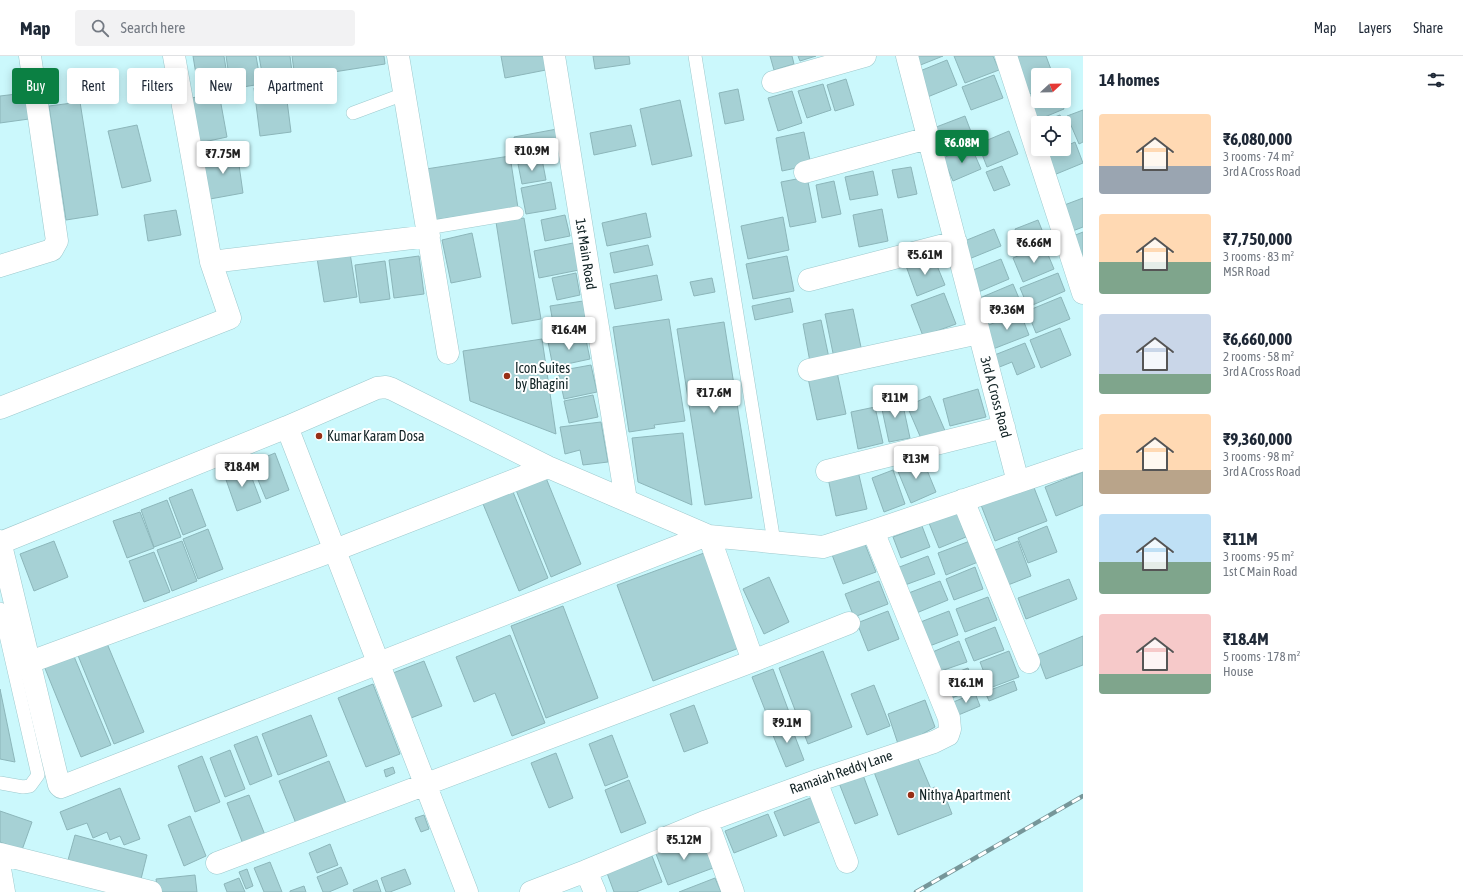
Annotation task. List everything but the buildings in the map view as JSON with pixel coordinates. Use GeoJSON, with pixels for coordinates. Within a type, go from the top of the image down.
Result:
{"type":"FeatureCollection","features":[{"type":"Feature","properties":{"kind":"street"},"geometry":{"type":"LineString","coordinates":[[0,266],[52,250],[57,240],[30,56]]}},
{"type":"Feature","properties":{"kind":"street"},"geometry":{"type":"LineString","coordinates":[[0,408],[230,318],[211,262],[174,56]]}},
{"type":"Feature","properties":{"kind":"street"},"geometry":{"type":"LineString","coordinates":[[398,56],[448,353]]}},
{"type":"Feature","properties":{"kind":"street","name":"1st Main Road"},"geometry":{"type":"LineString","coordinates":[[554,56],[626,500]]}},
{"type":"Feature","properties":{"kind":"street"},"geometry":{"type":"LineString","coordinates":[[773,82],[865,56]]}},
{"type":"Feature","properties":{"kind":"street","name":"3rd A Cross Road"},"geometry":{"type":"LineString","coordinates":[[907,56],[1018,482]]}},
{"type":"Feature","properties":{"kind":"street"},"geometry":{"type":"LineString","coordinates":[[1006,56],[1083,293]]}},
{"type":"Feature","properties":{"kind":"street"},"geometry":{"type":"LineString","coordinates":[[805,172],[928,138]]}},
{"type":"Feature","properties":{"kind":"street"},"geometry":{"type":"LineString","coordinates":[[211,262],[428,232]]}},
{"type":"Feature","properties":{"kind":"street"},"geometry":{"type":"LineString","coordinates":[[809,280],[956,242]]}},
{"type":"Feature","properties":{"kind":"street"},"geometry":{"type":"LineString","coordinates":[[809,370],[979,333]]}},
{"type":"Feature","properties":{"kind":"street"},"geometry":{"type":"LineString","coordinates":[[753,661],[709,536],[548,467],[386,387],[377,388],[287,427],[0,542],[59,785],[61,787],[702,537],[709,536],[823,547],[1083,460]]}},
{"type":"Feature","properties":{"kind":"street"},"geometry":{"type":"LineString","coordinates":[[287,427],[467,892]]}},
{"type":"Feature","properties":{"kind":"street"},"geometry":{"type":"LineString","coordinates":[[827,471],[1004,428]]}},
{"type":"Feature","properties":{"kind":"street"},"geometry":{"type":"LineString","coordinates":[[30,662],[335,550],[548,467]]}},
{"type":"Feature","properties":{"kind":"street"},"geometry":{"type":"LineString","coordinates":[[963,500],[1029,662]]}},
{"type":"Feature","properties":{"kind":"street","name":"Ramaiah Reddy Lane"},"geometry":{"type":"LineString","coordinates":[[531,892],[707,821],[816,781],[934,742],[948,735],[950,729],[949,718],[873,531]]}},
{"type":"Feature","properties":{"kind":"street"},"geometry":{"type":"LineString","coordinates":[[217,864],[753,661],[849,623]]}},
{"type":"Feature","properties":{"kind":"street"},"geometry":{"type":"LineString","coordinates":[[816,781],[847,862]]}},
{"type":"Feature","properties":{"kind":"street"},"geometry":{"type":"LineString","coordinates":[[707,821],[733,892]]}},
{"type":"Feature","properties":{"kind":"street"},"geometry":{"type":"LineString","coordinates":[[0,854],[151,892]]}},
{"type":"Feature","properties":{"kind":"street"},"geometry":{"type":"LineString","coordinates":[[0,869],[4,892]]}},
{"type":"Feature","properties":{"kind":"street"},"geometry":{"type":"LineString","coordinates":[[586,871],[595,892]]}},
{"type":"Feature","properties":{"kind":"lane"},"geometry":{"type":"LineString","coordinates":[[695,56],[774,542]]}},
{"type":"Feature","properties":{"kind":"lane"},"geometry":{"type":"LineString","coordinates":[[353,113],[404,94]]}},
{"type":"Feature","properties":{"kind":"lane"},"geometry":{"type":"LineString","coordinates":[[428,232],[517,213]]}},
{"type":"Feature","properties":{"kind":"lane"},"geometry":{"type":"LineString","coordinates":[[0,609],[38,775],[30,786],[0,783]]}},
{"type":"Feature","properties":{"kind":"railway"},"geometry":{"type":"LineString","coordinates":[[916,892],[1083,796]]}},
{"type":"Feature","properties":{"kind":"place","name":"Icon Suites by Bhagini"},"geometry":{"type":"Point","coordinates":[507,376]}},
{"type":"Feature","properties":{"kind":"place","name":"Kumar Karam Dosa"},"geometry":{"type":"Point","coordinates":[319,436]}},
{"type":"Feature","properties":{"kind":"place","name":"Nithya Apartment"},"geometry":{"type":"Point","coordinates":[911,795]}}]}
